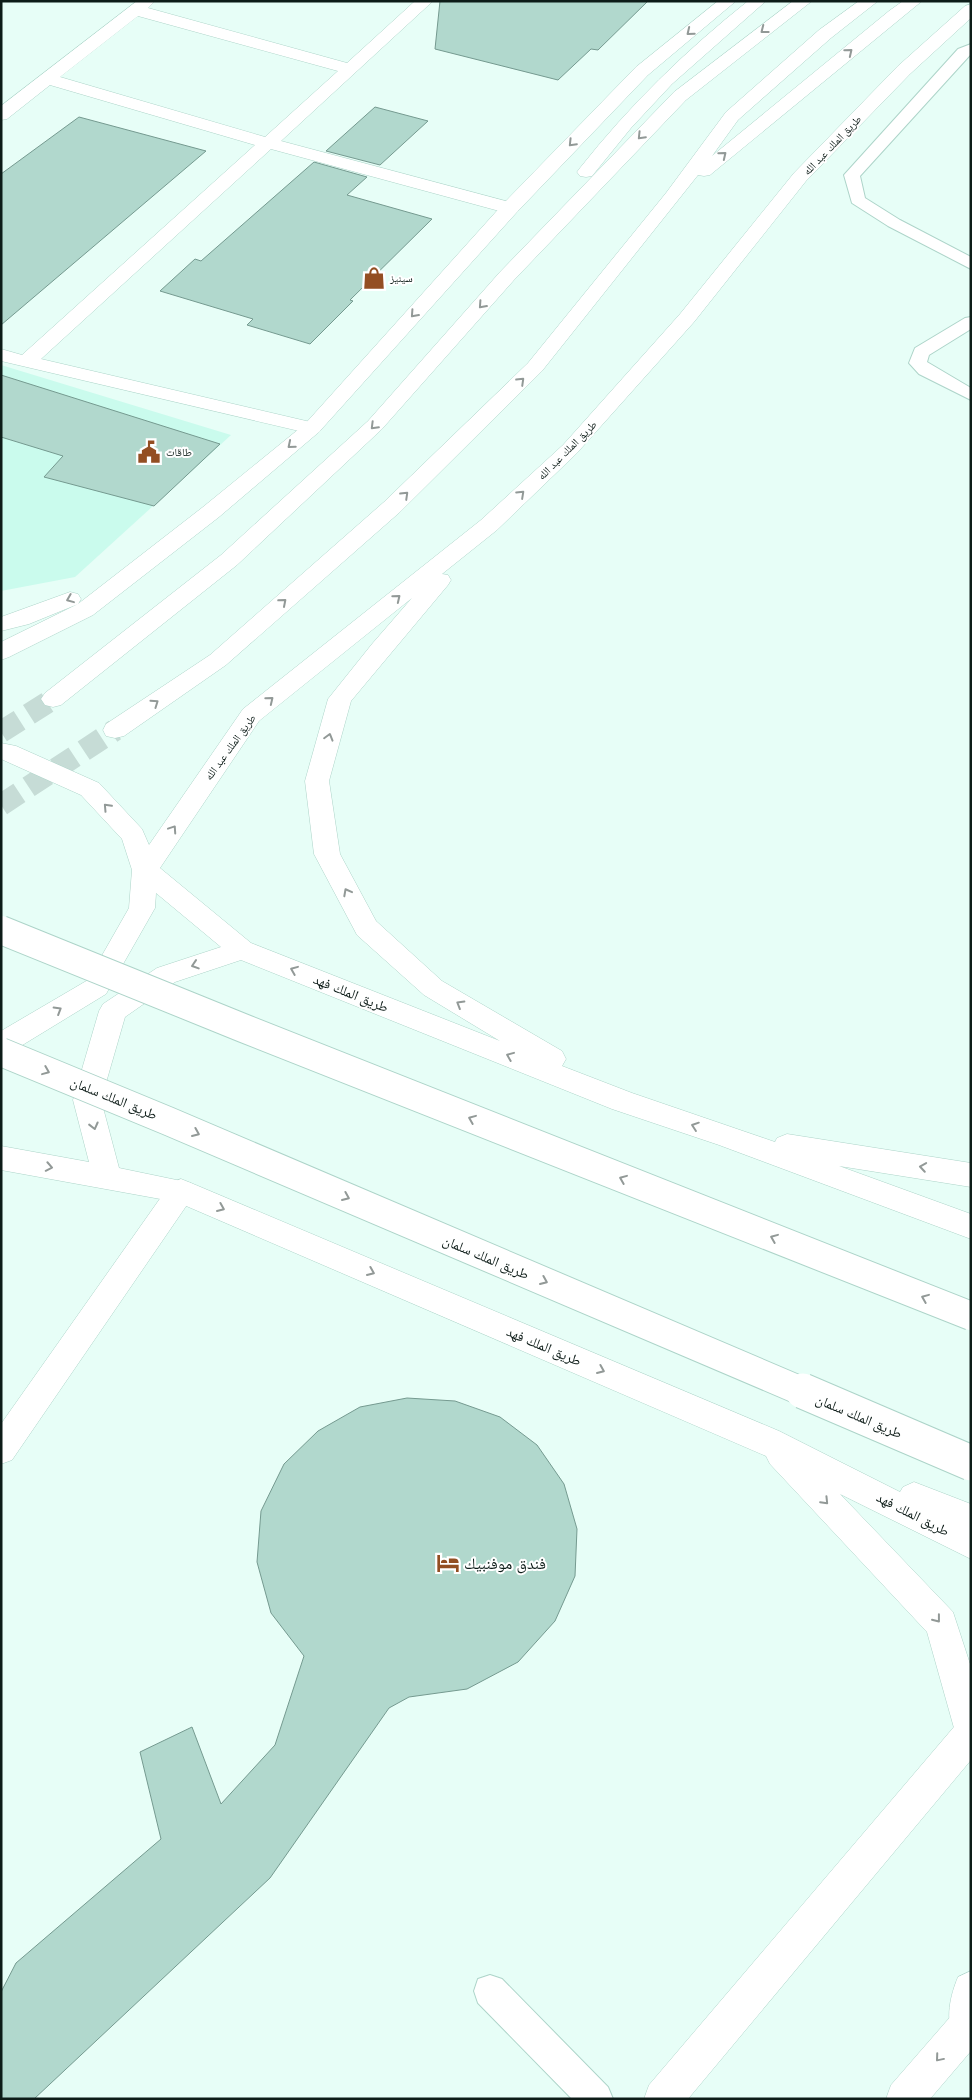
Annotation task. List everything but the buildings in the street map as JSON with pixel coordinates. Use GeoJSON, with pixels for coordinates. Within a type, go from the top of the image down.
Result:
{"type":"FeatureCollection","features":[{"type":"Feature","properties":{"kind":"main road"},"geometry":{"type":"LineString","coordinates":[[26,362],[424,1]]}},
{"type":"Feature","properties":{"kind":"main road"},"geometry":{"type":"LineString","coordinates":[[1,652],[85,610],[212,512],[312,428],[510,208],[642,71],[728,1]]}},
{"type":"Feature","properties":{"kind":"main road"},"geometry":{"type":"LineString","coordinates":[[507,276],[609,141],[674,72],[758,1]]}},
{"type":"Feature","properties":{"kind":"main road"},"geometry":{"type":"LineString","coordinates":[[53,699],[229,560],[339,459],[375,425],[507,276],[680,96],[804,1]]}},
{"type":"Feature","properties":{"kind":"main road"},"geometry":{"type":"LineString","coordinates":[[115,730],[218,660],[392,507],[535,367],[672,198],[732,116],[825,34],[870,1]]}},
{"type":"Feature","properties":{"kind":"main road"},"geometry":{"type":"LineString","coordinates":[[672,198],[895,14],[914,1]]}},
{"type":"Feature","properties":{"kind":"main road"},"geometry":{"type":"LineString","coordinates":[[1,115],[142,6],[350,69]]}},
{"type":"Feature","properties":{"kind":"main road","name":"طريق الملك عبد الله"},"geometry":{"type":"LineString","coordinates":[[146,870],[252,715],[488,525],[570,449],[687,318],[800,177],[904,70],[971,9]]}},
{"type":"Feature","properties":{"kind":"main road"},"geometry":{"type":"LineString","coordinates":[[47,79],[268,143],[510,208]]}},
{"type":"Feature","properties":{"kind":"main road"},"geometry":{"type":"LineString","coordinates":[[1,354],[26,362],[312,428]]}},
{"type":"Feature","properties":{"kind":"main road"},"geometry":{"type":"LineString","coordinates":[[488,525],[380,649],[340,699],[316,781],[327,854],[366,928],[433,988],[622,1101]]}},
{"type":"Feature","properties":{"kind":"main road"},"geometry":{"type":"LineString","coordinates":[[1,624],[21,619],[132,574]]}},
{"type":"Feature","properties":{"kind":"main road"},"geometry":{"type":"LineString","coordinates":[[1,751],[90,789],[133,835],[146,870],[142,908],[97,987],[1,1044]]}},
{"type":"Feature","properties":{"kind":"main road","name":"طريق الملك فهد"},"geometry":{"type":"LineString","coordinates":[[146,870],[242,950],[622,1101],[729,1137],[971,1227]]}},
{"type":"Feature","properties":{"kind":"main road"},"geometry":{"type":"LineString","coordinates":[[1,930],[261,1036],[971,1316]]}},
{"type":"Feature","properties":{"kind":"main road"},"geometry":{"type":"LineString","coordinates":[[107,1178],[87,1100],[113,1011],[166,974],[242,950]]}},
{"type":"Feature","properties":{"kind":"main road","name":"طريق الملك سلمان"},"geometry":{"type":"LineString","coordinates":[[1,1052],[177,1124],[971,1464]]}},
{"type":"Feature","properties":{"kind":"main road"},"geometry":{"type":"LineString","coordinates":[[729,1137],[971,1175]]}},
{"type":"Feature","properties":{"kind":"main road"},"geometry":{"type":"LineString","coordinates":[[729,1137],[971,1245]]}},
{"type":"Feature","properties":{"kind":"main road","name":"طريق الملك فهد"},"geometry":{"type":"LineString","coordinates":[[1,1158],[181,1191],[768,1441],[971,1544]]}},
{"type":"Feature","properties":{"kind":"main road"},"geometry":{"type":"LineString","coordinates":[[1,1450],[181,1191]]}},
{"type":"Feature","properties":{"kind":"main road"},"geometry":{"type":"LineString","coordinates":[[768,1441],[971,1519]]}},
{"type":"Feature","properties":{"kind":"main road"},"geometry":{"type":"LineString","coordinates":[[768,1441],[941,1623],[971,1728]]}},
{"type":"Feature","properties":{"kind":"main road"},"geometry":{"type":"LineString","coordinates":[[662,2099],[971,1733]]}},
{"type":"Feature","properties":{"kind":"main road"},"geometry":{"type":"LineString","coordinates":[[905,2099],[970,2012]]}},
{"type":"Feature","properties":{"kind":"lane"},"geometry":{"type":"LineString","coordinates":[[971,48],[963,52],[852,175],[858,200],[894,223],[971,264]]}},
{"type":"Feature","properties":{"kind":"lane"},"geometry":{"type":"LineString","coordinates":[[971,322],[922,352],[918,363],[924,370],[971,395]]}},
{"type":"Feature","properties":{"kind":"lane"},"geometry":{"type":"LineString","coordinates":[[490,1991],[596,2099]]}},
{"type":"Feature","properties":{"kind":"shaded area"},"geometry":{"type":"Polygon","coordinates":[[[1,365],[231,435],[75,577],[1,591],[1,365]]]}},
{"type":"Feature","properties":{"kind":"tunnel"},"geometry":{"type":"LineString","coordinates":[[1,732],[53,699]]}},
{"type":"Feature","properties":{"kind":"tunnel"},"geometry":{"type":"LineString","coordinates":[[1,805],[115,730]]}},
{"type":"Feature","properties":{"kind":"place","name":"سينيز"},"geometry":{"type":"Point","coordinates":[374,278]}},
{"type":"Feature","properties":{"kind":"place","name":"طاقات"},"geometry":{"type":"Point","coordinates":[149,452]}},
{"type":"Feature","properties":{"kind":"place","name":"فندق موفنبيك"},"geometry":{"type":"Point","coordinates":[448,1563]}}]}
